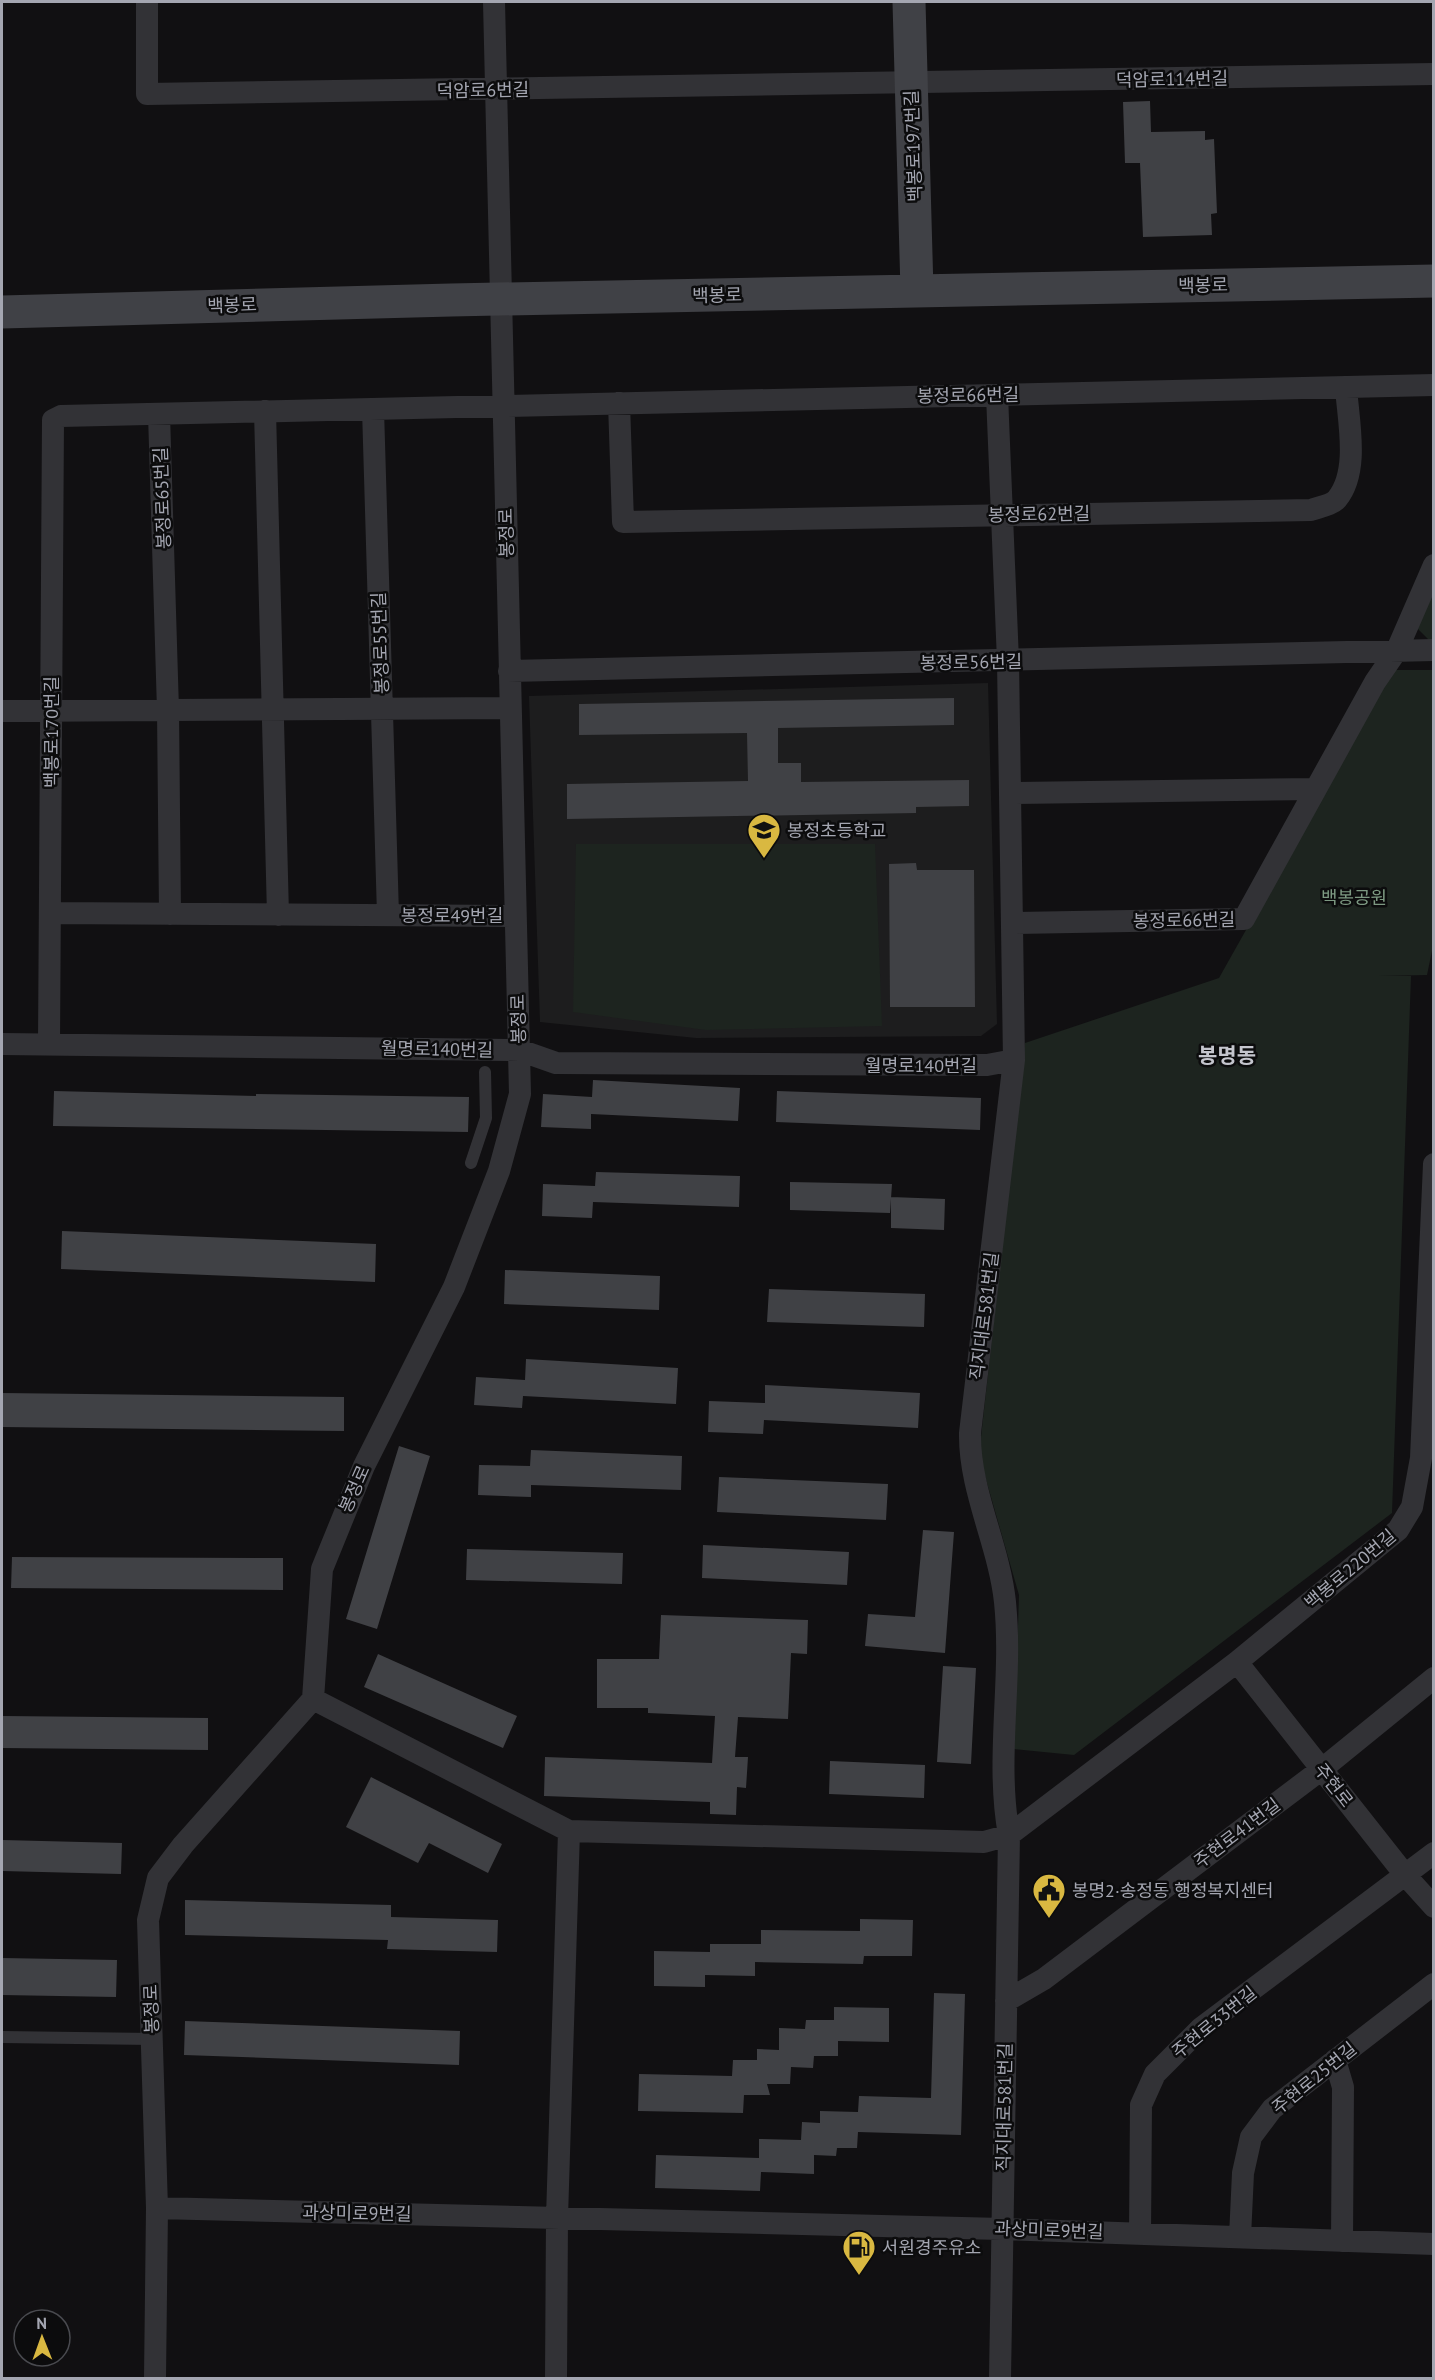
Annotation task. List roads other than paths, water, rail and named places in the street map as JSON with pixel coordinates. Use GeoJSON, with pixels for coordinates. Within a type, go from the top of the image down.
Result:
{"type":"FeatureCollection","features":[{"type":"Feature","properties":{"kind":"street","name":"덕암로6번길"},"geometry":{"type":"LineString","coordinates":[[147,2],[147,94],[911,84]]}},
{"type":"Feature","properties":{"kind":"street","name":"봉정로"},"geometry":{"type":"LineString","coordinates":[[155,2379],[157,2208],[148,1920],[158,1878],[183,1845],[313,1699],[322,1569],[364,1466],[454,1287],[499,1171],[520,1094],[494,2]]}},
{"type":"Feature","properties":{"kind":"street","name":"백봉로197번길"},"geometry":{"type":"LineString","coordinates":[[909,2],[917,291]]}},
{"type":"Feature","properties":{"kind":"street","name":"덕암로114번길"},"geometry":{"type":"LineString","coordinates":[[911,84],[1434,74]]}},
{"type":"Feature","properties":{"kind":"street","name":"백봉로"},"geometry":{"type":"LineString","coordinates":[[2,312],[502,299],[1434,281]]}},
{"type":"Feature","properties":{"kind":"street","name":"봉정로66번길"},"geometry":{"type":"LineString","coordinates":[[503,406],[1434,385]]}},
{"type":"Feature","properties":{"kind":"street","name":"봉정로62번길"},"geometry":{"type":"LineString","coordinates":[[619,403],[623,522],[1311,510],[1336,501],[1348,480],[1350,447],[1346,387]]}},
{"type":"Feature","properties":{"kind":"street","name":"직지대로581번길"},"geometry":{"type":"LineString","coordinates":[[997,395],[1008,661],[1014,1060],[970,1433],[970,1460],[990,1526],[1005,1602],[1003,1801],[1009,1835],[1000,2379]]}},
{"type":"Feature","properties":{"kind":"street"},"geometry":{"type":"LineString","coordinates":[[159,414],[503,406]]}},
{"type":"Feature","properties":{"kind":"street","name":"봉정로55번길"},"geometry":{"type":"LineString","coordinates":[[373,409],[385,818]]}},
{"type":"Feature","properties":{"kind":"street"},"geometry":{"type":"LineString","coordinates":[[265,411],[278,915]]}},
{"type":"Feature","properties":{"kind":"street","name":"백봉로170번길"},"geometry":{"type":"LineString","coordinates":[[49,1044],[53,420],[61,416],[159,414]]}},
{"type":"Feature","properties":{"kind":"street","name":"봉정로65번길"},"geometry":{"type":"LineString","coordinates":[[159,414],[168,710]]}},
{"type":"Feature","properties":{"kind":"street","name":"봉정로66번길"},"geometry":{"type":"LineString","coordinates":[[1012,923],[1244,919],[1375,682],[1397,650],[1434,565]]}},
{"type":"Feature","properties":{"kind":"street","name":"봉정로56번길"},"geometry":{"type":"LineString","coordinates":[[509,671],[1434,650]]}},
{"type":"Feature","properties":{"kind":"street","name":"봉정로55번길"},"geometry":{"type":"LineString","coordinates":[[2,711],[510,708]]}},
{"type":"Feature","properties":{"kind":"street"},"geometry":{"type":"LineString","coordinates":[[168,710],[170,914]]}},
{"type":"Feature","properties":{"kind":"street"},"geometry":{"type":"LineString","coordinates":[[1010,793],[1316,789]]}},
{"type":"Feature","properties":{"kind":"street","name":"봉정로49번길"},"geometry":{"type":"LineString","coordinates":[[385,818],[388,915]]}},
{"type":"Feature","properties":{"kind":"street","name":"봉정로49번길"},"geometry":{"type":"LineString","coordinates":[[50,913],[515,916]]}},
{"type":"Feature","properties":{"kind":"street","name":"월명로140번길"},"geometry":{"type":"LineString","coordinates":[[2,1044],[519,1050],[556,1063],[987,1065],[1014,1060]]}},
{"type":"Feature","properties":{"kind":"street","name":"백봉로220번길"},"geometry":{"type":"LineString","coordinates":[[1009,1835],[1237,1662],[1398,1530],[1412,1507],[1427,1458],[1434,1164]]}},
{"type":"Feature","properties":{"kind":"street","name":"주현로"},"geometry":{"type":"LineString","coordinates":[[1237,1662],[1406,1876],[1434,1906]]}},
{"type":"Feature","properties":{"kind":"street","name":"주현로41번길"},"geometry":{"type":"LineString","coordinates":[[1006,2001],[1044,1979],[1322,1769],[1434,1678]]}},
{"type":"Feature","properties":{"kind":"street"},"geometry":{"type":"LineString","coordinates":[[313,1699],[569,1832],[984,1842],[1009,1835]]}},
{"type":"Feature","properties":{"kind":"street"},"geometry":{"type":"LineString","coordinates":[[556,2379],[557,2218],[569,1832]]}},
{"type":"Feature","properties":{"kind":"street","name":"주현로33번길"},"geometry":{"type":"LineString","coordinates":[[1140,2234],[1142,2105],[1155,2074],[1201,2028],[1434,1853]]}},
{"type":"Feature","properties":{"kind":"street","name":"주현로25번길"},"geometry":{"type":"LineString","coordinates":[[1240,2237],[1243,2173],[1251,2137],[1272,2109],[1434,1984]]}},
{"type":"Feature","properties":{"kind":"street"},"geometry":{"type":"LineString","coordinates":[[1335,2060],[1343,2087],[1342,2241]]}},
{"type":"Feature","properties":{"kind":"street","name":"과상미로9번길"},"geometry":{"type":"LineString","coordinates":[[157,2208],[1002,2229],[1434,2244]]}},
{"type":"Feature","properties":{"kind":"lane"},"geometry":{"type":"LineString","coordinates":[[471,1163],[486,1118],[485,1071]]}},
{"type":"Feature","properties":{"kind":"lane"},"geometry":{"type":"LineString","coordinates":[[2,2037],[152,2039]]}},
{"type":"Feature","properties":{"kind":"place","name":"봉정초등학교"},"geometry":{"type":"Point","coordinates":[764,859]}},
{"type":"Feature","properties":{"kind":"place","name":"봉명2·송정동 행정복지센터"},"geometry":{"type":"Point","coordinates":[1049,1919]}},
{"type":"Feature","properties":{"kind":"place","name":"서원경주유소"},"geometry":{"type":"Point","coordinates":[859,2276]}},
{"type":"Feature","properties":{"kind":"district","name":"봉명동"},"geometry":{"type":"Point","coordinates":[1227,1055]}},
{"type":"Feature","properties":{"kind":"park label","name":"백봉공원"},"geometry":{"type":"Point","coordinates":[1354,897]}}]}
